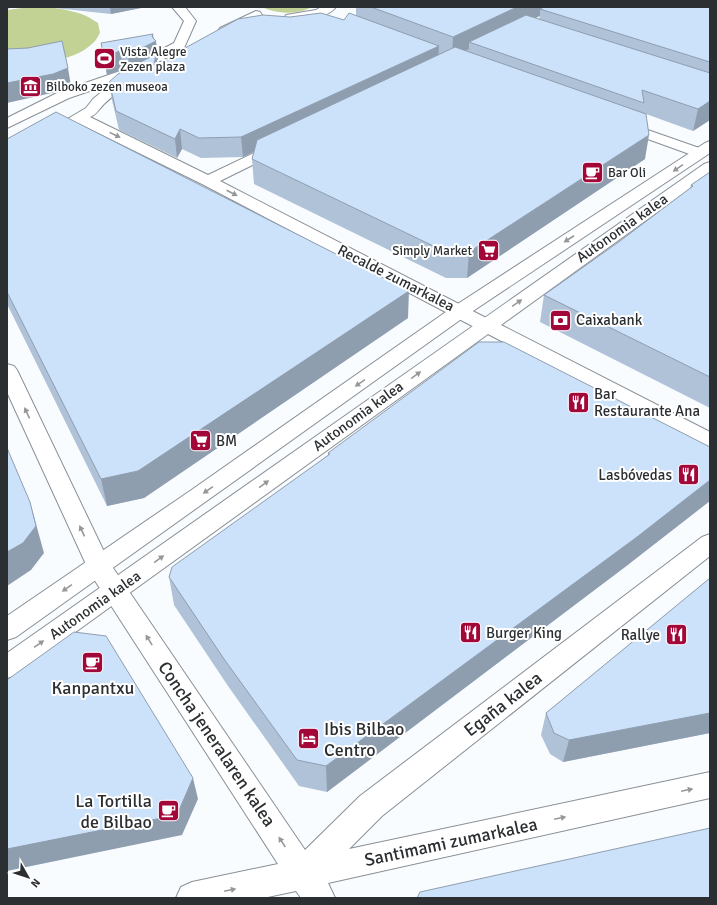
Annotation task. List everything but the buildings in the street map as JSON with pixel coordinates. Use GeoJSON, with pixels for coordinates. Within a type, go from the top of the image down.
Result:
{"type":"FeatureCollection","features":[{"type":"Feature","properties":{"kind":"street"},"geometry":{"type":"LineString","coordinates":[[7,124],[64,95],[128,73],[179,45],[190,21],[178,7]]}},
{"type":"Feature","properties":{"kind":"street"},"geometry":{"type":"LineString","coordinates":[[210,38],[262,16],[243,7]]}},
{"type":"Feature","properties":{"kind":"street"},"geometry":{"type":"LineString","coordinates":[[281,18],[294,18],[327,13]]}},
{"type":"Feature","properties":{"kind":"street"},"geometry":{"type":"LineString","coordinates":[[55,127],[70,123],[80,118],[91,111],[98,102],[115,88],[190,49]]}},
{"type":"Feature","properties":{"kind":"street","name":"Recalde zumarkalea"},"geometry":{"type":"LineString","coordinates":[[80,118],[208,181],[710,441]]}},
{"type":"Feature","properties":{"kind":"street"},"geometry":{"type":"LineString","coordinates":[[610,120],[707,155]]}},
{"type":"Feature","properties":{"kind":"street"},"geometry":{"type":"LineString","coordinates":[[208,181],[291,141]]}},
{"type":"Feature","properties":{"kind":"street","name":"Autonomia kalea"},"geometry":{"type":"LineString","coordinates":[[7,630],[460,311],[707,155]]}},
{"type":"Feature","properties":{"kind":"street","name":"Autonomia kalea"},"geometry":{"type":"LineString","coordinates":[[7,667],[485,325],[707,155]]}},
{"type":"Feature","properties":{"kind":"street"},"geometry":{"type":"LineString","coordinates":[[7,370],[99,566]]}},
{"type":"Feature","properties":{"kind":"street","name":"Egaña kalea"},"geometry":{"type":"LineString","coordinates":[[311,886],[371,806],[710,543]]}},
{"type":"Feature","properties":{"kind":"street","name":"Concha jeneralaren kalea"},"geometry":{"type":"LineString","coordinates":[[99,566],[311,886]]}},
{"type":"Feature","properties":{"kind":"street","name":"Santimami zumarkalea"},"geometry":{"type":"LineString","coordinates":[[192,898],[311,886],[710,785]]}},
{"type":"Feature","properties":{"kind":"green space"},"geometry":{"type":"Polygon","coordinates":[[[47,7],[74,12],[86,16],[98,23],[100,33],[96,40],[85,50],[64,59],[7,67],[7,10],[47,7]]]}},
{"type":"Feature","properties":{"kind":"green space"},"geometry":{"type":"Polygon","coordinates":[[[262,7],[312,7],[306,10],[287,13],[262,7]]]}},
{"type":"Feature","properties":{"kind":"place","name":"Vista Alegre Zezen plaza"},"geometry":{"type":"Point","coordinates":[105,58]}},
{"type":"Feature","properties":{"kind":"place","name":"Bilboko zezen museoa"},"geometry":{"type":"Point","coordinates":[31,86]}},
{"type":"Feature","properties":{"kind":"place","name":"Bar Oli"},"geometry":{"type":"Point","coordinates":[592,172]}},
{"type":"Feature","properties":{"kind":"place","name":"Simply Market"},"geometry":{"type":"Point","coordinates":[488,250]}},
{"type":"Feature","properties":{"kind":"place","name":"Caixabank"},"geometry":{"type":"Point","coordinates":[561,320]}},
{"type":"Feature","properties":{"kind":"place","name":"Bar Restaurante Ana"},"geometry":{"type":"Point","coordinates":[578,403]}},
{"type":"Feature","properties":{"kind":"place","name":"BM"},"geometry":{"type":"Point","coordinates":[200,441]}},
{"type":"Feature","properties":{"kind":"place","name":"Lasbóvedas"},"geometry":{"type":"Point","coordinates":[688,475]}},
{"type":"Feature","properties":{"kind":"place","name":"Burger King"},"geometry":{"type":"Point","coordinates":[471,633]}},
{"type":"Feature","properties":{"kind":"place","name":"Rallye"},"geometry":{"type":"Point","coordinates":[676,635]}},
{"type":"Feature","properties":{"kind":"place","name":"Kanpantxu"},"geometry":{"type":"Point","coordinates":[93,663]}},
{"type":"Feature","properties":{"kind":"place","name":"Ibis Bilbao Centro"},"geometry":{"type":"Point","coordinates":[308,739]}},
{"type":"Feature","properties":{"kind":"place","name":"La Tortilla de Bilbao"},"geometry":{"type":"Point","coordinates":[168,811]}}]}
